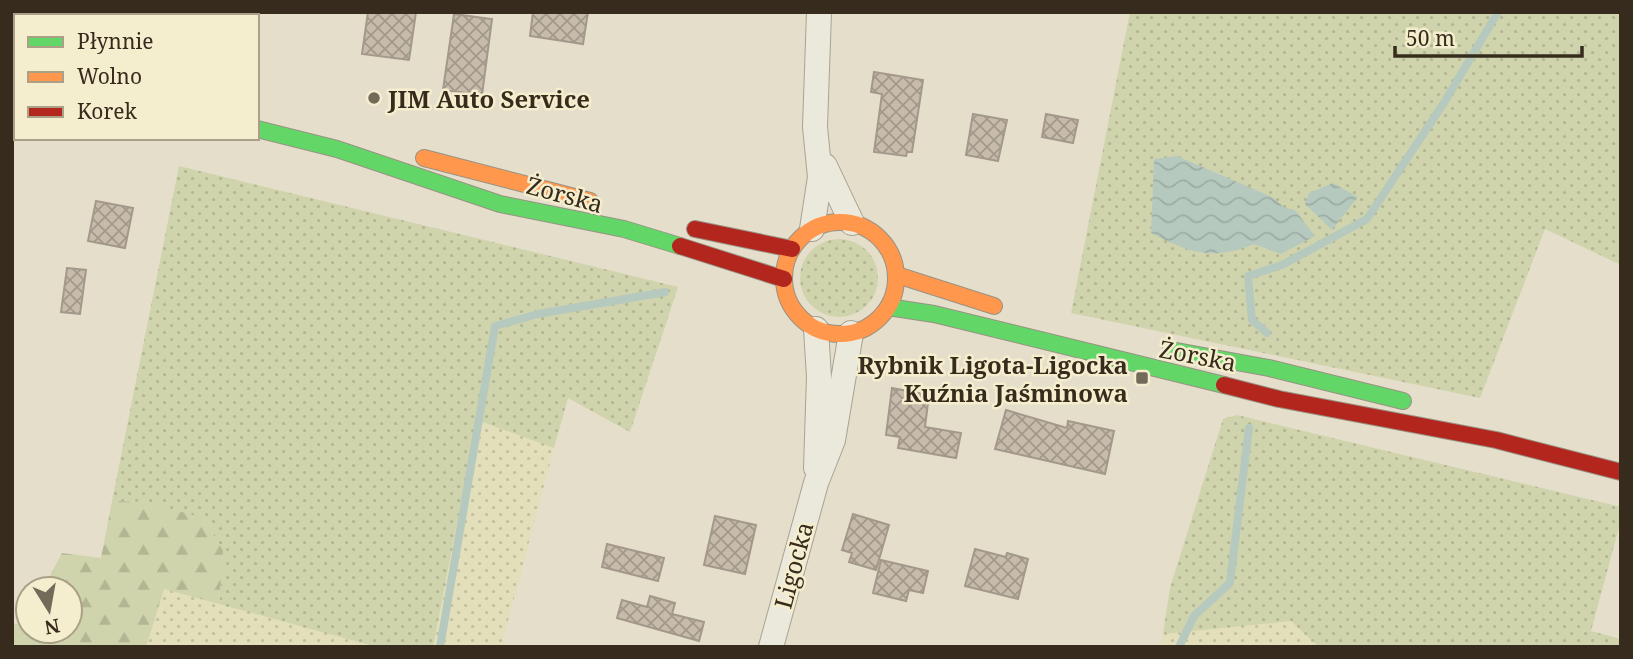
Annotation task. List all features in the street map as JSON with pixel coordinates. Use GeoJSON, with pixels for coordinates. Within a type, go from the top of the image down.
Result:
{"type":"FeatureCollection","features":[{"type":"Feature","properties":{"kind":"main road","name":"Żorska"},"geometry":{"type":"LineString","coordinates":[[259,130],[337,149],[500,205],[624,229],[784,279]]}},
{"type":"Feature","properties":{"kind":"main road","name":"Żorska"},"geometry":{"type":"LineString","coordinates":[[337,149],[438,160],[601,203]]}},
{"type":"Feature","properties":{"kind":"main road"},"geometry":{"type":"LineString","coordinates":[[674,223],[792,249]]}},
{"type":"Feature","properties":{"kind":"main road"},"geometry":{"type":"LineString","coordinates":[[831,223],[852,223],[871,231],[886,245],[897,275],[895,292],[888,307],[877,321],[851,334],[833,334],[816,329],[794,310],[786,293],[784,279],[792,249],[812,229],[831,223]]}},
{"type":"Feature","properties":{"kind":"main road"},"geometry":{"type":"LineString","coordinates":[[897,275],[1014,313]]}},
{"type":"Feature","properties":{"kind":"main road","name":"Żorska"},"geometry":{"type":"LineString","coordinates":[[888,307],[934,314],[1279,399],[1496,440],[1621,472]]}},
{"type":"Feature","properties":{"kind":"main road","name":"Żorska"},"geometry":{"type":"LineString","coordinates":[[1148,345],[1293,374],[1422,408],[1496,440]]}},
{"type":"Feature","properties":{"kind":"street"},"geometry":{"type":"LineString","coordinates":[[812,229],[820,191],[820,155],[815,127],[819,12]]}},
{"type":"Feature","properties":{"kind":"street"},"geometry":{"type":"LineString","coordinates":[[820,155],[842,209],[852,223]]}},
{"type":"Feature","properties":{"kind":"street","name":"Ligocka"},"geometry":{"type":"LineString","coordinates":[[816,329],[819,377],[816,483]]}},
{"type":"Feature","properties":{"kind":"street","name":"Ligocka"},"geometry":{"type":"LineString","coordinates":[[771,647],[816,483],[832,440],[851,334]]}},
{"type":"Feature","properties":{"kind":"shaded area"},"geometry":{"type":"Polygon","coordinates":[[[477,420],[554,448],[501,647],[433,647],[477,420]]]}},
{"type":"Feature","properties":{"kind":"shaded area"},"geometry":{"type":"Polygon","coordinates":[[[164,589],[377,647],[146,647],[164,589]]]}},
{"type":"Feature","properties":{"kind":"shaded area"},"geometry":{"type":"Polygon","coordinates":[[[1291,621],[1319,647],[1161,647],[1163,634],[1291,621]]]}},
{"type":"Feature","properties":{"kind":"green space"},"geometry":{"type":"Polygon","coordinates":[[[1130,12],[1621,12],[1621,265],[1545,229],[1480,398],[1071,313],[1130,12]]]}},
{"type":"Feature","properties":{"kind":"green space"},"geometry":{"type":"Polygon","coordinates":[[[179,166],[678,287],[630,432],[568,398],[554,448],[477,420],[433,647],[377,647],[219,604],[223,551],[145,502],[112,501],[179,166]]]}},
{"type":"Feature","properties":{"kind":"green space"},"geometry":{"type":"Polygon","coordinates":[[[839,239],[854,242],[867,250],[875,263],[878,278],[875,293],[867,306],[854,314],[839,317],[824,314],[811,306],[803,293],[800,278],[803,263],[811,250],[824,242],[839,239]]]}},
{"type":"Feature","properties":{"kind":"green space"},"geometry":{"type":"Polygon","coordinates":[[[1237,415],[1621,507],[1621,520],[1591,631],[1621,639],[1621,647],[1319,647],[1291,621],[1163,634],[1170,588],[1223,419],[1237,415]]]}},
{"type":"Feature","properties":{"kind":"green space"},"geometry":{"type":"Polygon","coordinates":[[[112,501],[145,502],[204,518],[223,551],[219,604],[164,589],[146,647],[12,647],[12,624],[14,645],[84,645],[84,575],[50,575],[62,553],[101,558],[112,501]]]}},
{"type":"Feature","properties":{"kind":"water"},"geometry":{"type":"Polygon","coordinates":[[[1177,156],[1272,197],[1285,208],[1295,210],[1315,236],[1281,254],[1254,244],[1213,253],[1190,250],[1151,233],[1154,159],[1177,156]]]}},
{"type":"Feature","properties":{"kind":"water"},"geometry":{"type":"Polygon","coordinates":[[[1333,183],[1358,197],[1332,230],[1305,204],[1309,193],[1333,183]]]}},
{"type":"Feature","properties":{"kind":"building"},"geometry":{"type":"Polygon","coordinates":[[[368,12],[416,12],[409,60],[362,54],[368,12]]]}},
{"type":"Feature","properties":{"kind":"building"},"geometry":{"type":"Polygon","coordinates":[[[533,12],[588,12],[583,44],[530,36],[533,12]]]}},
{"type":"Feature","properties":{"kind":"building"},"geometry":{"type":"Polygon","coordinates":[[[454,14],[492,19],[482,95],[443,90],[454,14]]]}},
{"type":"Feature","properties":{"kind":"building"},"geometry":{"type":"Polygon","coordinates":[[[874,72],[923,80],[912,152],[907,152],[906,156],[874,152],[882,94],[871,92],[874,72]]]}},
{"type":"Feature","properties":{"kind":"building"},"geometry":{"type":"Polygon","coordinates":[[[973,114],[1007,120],[998,161],[966,155],[973,114]]]}},
{"type":"Feature","properties":{"kind":"building"},"geometry":{"type":"Polygon","coordinates":[[[1046,114],[1078,120],[1073,143],[1042,137],[1046,114]]]}},
{"type":"Feature","properties":{"kind":"building"},"geometry":{"type":"Polygon","coordinates":[[[96,201],[133,208],[125,248],[88,241],[96,201]]]}},
{"type":"Feature","properties":{"kind":"building"},"geometry":{"type":"Polygon","coordinates":[[[67,268],[86,270],[80,314],[61,312],[67,268]]]}},
{"type":"Feature","properties":{"kind":"building"},"geometry":{"type":"Polygon","coordinates":[[[892,388],[929,395],[925,427],[961,433],[956,458],[898,448],[900,437],[886,435],[892,388]]]}},
{"type":"Feature","properties":{"kind":"building"},"geometry":{"type":"Polygon","coordinates":[[[1006,410],[1067,428],[1068,421],[1114,431],[1105,474],[995,449],[1006,410]]]}},
{"type":"Feature","properties":{"kind":"building"},"geometry":{"type":"Polygon","coordinates":[[[853,514],[889,525],[876,570],[849,562],[852,553],[842,550],[853,514]]]}},
{"type":"Feature","properties":{"kind":"building"},"geometry":{"type":"Polygon","coordinates":[[[715,516],[756,525],[745,574],[704,565],[715,516]]]}},
{"type":"Feature","properties":{"kind":"building"},"geometry":{"type":"Polygon","coordinates":[[[607,544],[664,558],[658,581],[602,567],[607,544]]]}},
{"type":"Feature","properties":{"kind":"building"},"geometry":{"type":"Polygon","coordinates":[[[975,549],[1006,557],[1007,553],[1028,559],[1018,599],[965,586],[975,549]]]}},
{"type":"Feature","properties":{"kind":"building"},"geometry":{"type":"Polygon","coordinates":[[[881,560],[928,571],[923,593],[909,590],[906,601],[873,593],[881,560]]]}},
{"type":"Feature","properties":{"kind":"building"},"geometry":{"type":"Polygon","coordinates":[[[650,596],[675,603],[672,614],[704,622],[699,641],[617,618],[622,600],[647,607],[650,596]]]}},
{"type":"Feature","properties":{"kind":"waterway"},"geometry":{"type":"LineString","coordinates":[[1267,333],[1252,320],[1248,276],[1282,265],[1367,219],[1445,101],[1498,12]]}},
{"type":"Feature","properties":{"kind":"waterway"},"geometry":{"type":"LineString","coordinates":[[440,647],[495,326],[538,314],[665,292]]}},
{"type":"Feature","properties":{"kind":"waterway"},"geometry":{"type":"LineString","coordinates":[[1179,647],[1194,616],[1230,583],[1249,428]]}},
{"type":"Feature","properties":{"kind":"traffic: fast"},"geometry":{"type":"LineString","coordinates":[[259,130],[337,149],[500,204],[624,229],[680,246]]}},
{"type":"Feature","properties":{"kind":"traffic: fast"},"geometry":{"type":"LineString","coordinates":[[888,307],[934,314],[1224,385]]}},
{"type":"Feature","properties":{"kind":"traffic: fast"},"geometry":{"type":"LineString","coordinates":[[1171,350],[1269,368],[1403,401]]}},
{"type":"Feature","properties":{"kind":"traffic: slow"},"geometry":{"type":"LineString","coordinates":[[424,158],[590,201]]}},
{"type":"Feature","properties":{"kind":"traffic: slow"},"geometry":{"type":"LineString","coordinates":[[840,222],[862,226],[880,238],[892,256],[896,278],[892,300],[880,318],[862,330],[840,334],[818,330],[800,318],[788,300],[784,278],[788,256],[800,238],[818,226],[840,222]]}},
{"type":"Feature","properties":{"kind":"traffic: slow"},"geometry":{"type":"LineString","coordinates":[[897,275],[994,306]]}},
{"type":"Feature","properties":{"kind":"traffic: jam"},"geometry":{"type":"LineString","coordinates":[[695,229],[792,249]]}},
{"type":"Feature","properties":{"kind":"traffic: jam"},"geometry":{"type":"LineString","coordinates":[[680,246],[784,279]]}},
{"type":"Feature","properties":{"kind":"traffic: jam"},"geometry":{"type":"LineString","coordinates":[[1224,385],[1279,399],[1496,440],[1621,472]]}},
{"type":"Feature","properties":{"kind":"place","name":"JIM Auto Service"},"geometry":{"type":"Point","coordinates":[374,98]}},
{"type":"Feature","properties":{"kind":"place","name":"Rybnik Ligota-Ligocka Kuźnia Jaśminowa"},"geometry":{"type":"Point","coordinates":[1142,378]}}]}
